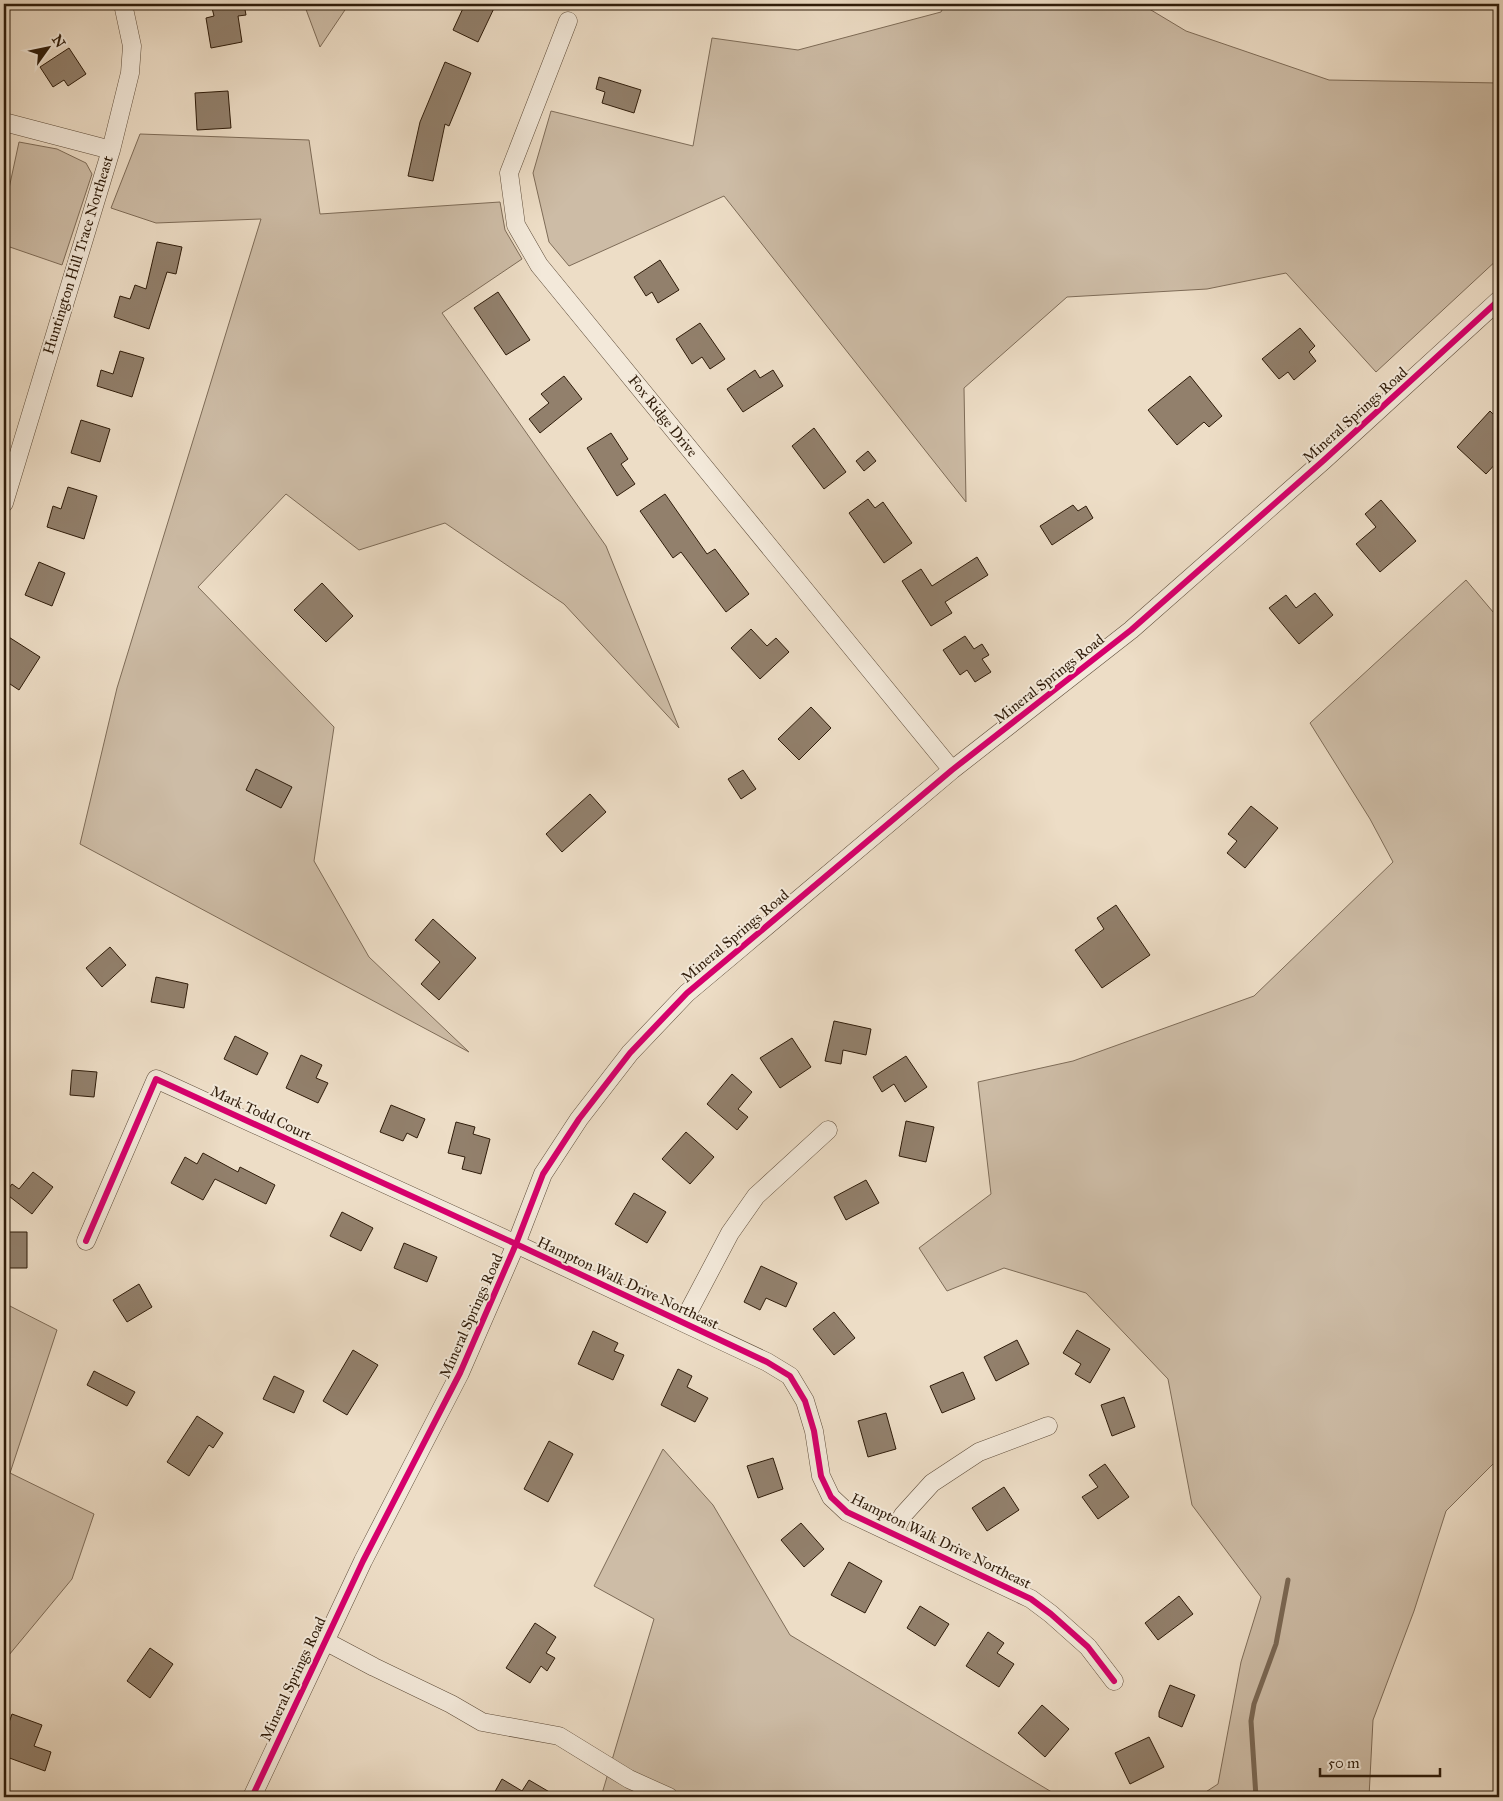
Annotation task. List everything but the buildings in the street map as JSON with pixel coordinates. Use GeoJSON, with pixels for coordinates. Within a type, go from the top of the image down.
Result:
{"type":"FeatureCollection","features":[{"type":"Feature","properties":{"kind":"street","name":"Huntington Hill Trace Northeast"},"geometry":{"type":"LineString","coordinates":[[4,503],[111,150],[130,73],[132,46],[123,4]]}},
{"type":"Feature","properties":{"kind":"street","name":"Fox Ridge Drive"},"geometry":{"type":"LineString","coordinates":[[568,21],[509,173],[516,225],[539,265],[952,770]]}},
{"type":"Feature","properties":{"kind":"street"},"geometry":{"type":"LineString","coordinates":[[4,122],[111,150]]}},
{"type":"Feature","properties":{"kind":"street","name":"Mineral Springs Road"},"geometry":{"type":"LineString","coordinates":[[252,1797],[363,1561],[460,1373],[516,1244],[543,1174],[579,1119],[630,1053],[687,993],[952,770],[1131,630],[1323,461],[1499,300]]}},
{"type":"Feature","properties":{"kind":"street","name":"Mark Todd Court"},"geometry":{"type":"LineString","coordinates":[[86,1241],[156,1079],[516,1244]]}},
{"type":"Feature","properties":{"kind":"street"},"geometry":{"type":"LineString","coordinates":[[683,1322],[730,1233],[756,1196],[828,1130]]}},
{"type":"Feature","properties":{"kind":"street","name":"Hampton Walk Drive Northeast"},"geometry":{"type":"LineString","coordinates":[[516,1244],[767,1362],[790,1376],[805,1401],[814,1431],[821,1476],[831,1497],[847,1512],[1031,1599],[1088,1647],[1114,1680]]}},
{"type":"Feature","properties":{"kind":"street"},"geometry":{"type":"LineString","coordinates":[[893,1534],[902,1515],[932,1482],[979,1452],[1048,1426]]}},
{"type":"Feature","properties":{"kind":"street"},"geometry":{"type":"LineString","coordinates":[[325,1641],[451,1704],[482,1722],[558,1736],[629,1778],[669,1797]]}},
{"type":"Feature","properties":{"kind":"shaded area"},"geometry":{"type":"Polygon","coordinates":[[[304,4],[349,4],[320,47],[304,4]]]}},
{"type":"Feature","properties":{"kind":"shaded area"},"geometry":{"type":"Polygon","coordinates":[[[945,4],[1141,4],[1186,31],[1329,80],[1499,83],[1499,258],[1376,372],[1286,273],[1207,289],[1067,297],[964,388],[966,502],[724,196],[569,266],[549,242],[533,173],[551,111],[693,146],[712,38],[798,50],[941,12],[945,4]]]}},
{"type":"Feature","properties":{"kind":"shaded area"},"geometry":{"type":"Polygon","coordinates":[[[140,134],[309,140],[320,214],[500,202],[505,230],[522,259],[442,313],[606,546],[679,728],[564,604],[445,523],[359,550],[286,494],[198,587],[334,727],[314,861],[369,957],[469,1052],[80,844],[117,688],[261,219],[156,223],[111,208],[140,134]]]}},
{"type":"Feature","properties":{"kind":"shaded area"},"geometry":{"type":"Polygon","coordinates":[[[19,142],[57,149],[86,163],[92,174],[62,265],[4,245],[4,208],[19,142]]]}},
{"type":"Feature","properties":{"kind":"shaded area"},"geometry":{"type":"Polygon","coordinates":[[[1466,580],[1499,619],[1499,1458],[1446,1511],[1414,1611],[1373,1720],[1369,1797],[1198,1797],[1218,1784],[1241,1662],[1261,1597],[1192,1505],[1168,1379],[1086,1293],[1004,1268],[947,1291],[919,1248],[991,1194],[978,1082],[1073,1061],[1254,996],[1393,862],[1370,819],[1310,723],[1466,580]]]}},
{"type":"Feature","properties":{"kind":"shaded area"},"geometry":{"type":"Polygon","coordinates":[[[4,1303],[57,1330],[10,1473],[94,1514],[72,1579],[4,1661],[4,1303]]]}},
{"type":"Feature","properties":{"kind":"shaded area"},"geometry":{"type":"Polygon","coordinates":[[[663,1449],[713,1505],[790,1635],[1060,1797],[601,1797],[654,1619],[594,1586],[663,1449]]]}},
{"type":"Feature","properties":{"kind":"waterway"},"geometry":{"type":"LineString","coordinates":[[1256,1797],[1251,1721],[1254,1704],[1276,1644],[1288,1580]]}},
{"type":"Feature","properties":{"kind":"cycle path"},"geometry":{"type":"LineString","coordinates":[[252,1797],[363,1561],[460,1373],[516,1244],[543,1174],[579,1119],[630,1053],[687,993],[952,770],[1131,630],[1323,461],[1499,300]]}},
{"type":"Feature","properties":{"kind":"cycle path"},"geometry":{"type":"LineString","coordinates":[[86,1241],[156,1079],[516,1244],[767,1362],[790,1376],[805,1401],[814,1431],[821,1476],[831,1497],[847,1512],[1031,1599],[1088,1647],[1114,1681]]}}]}
